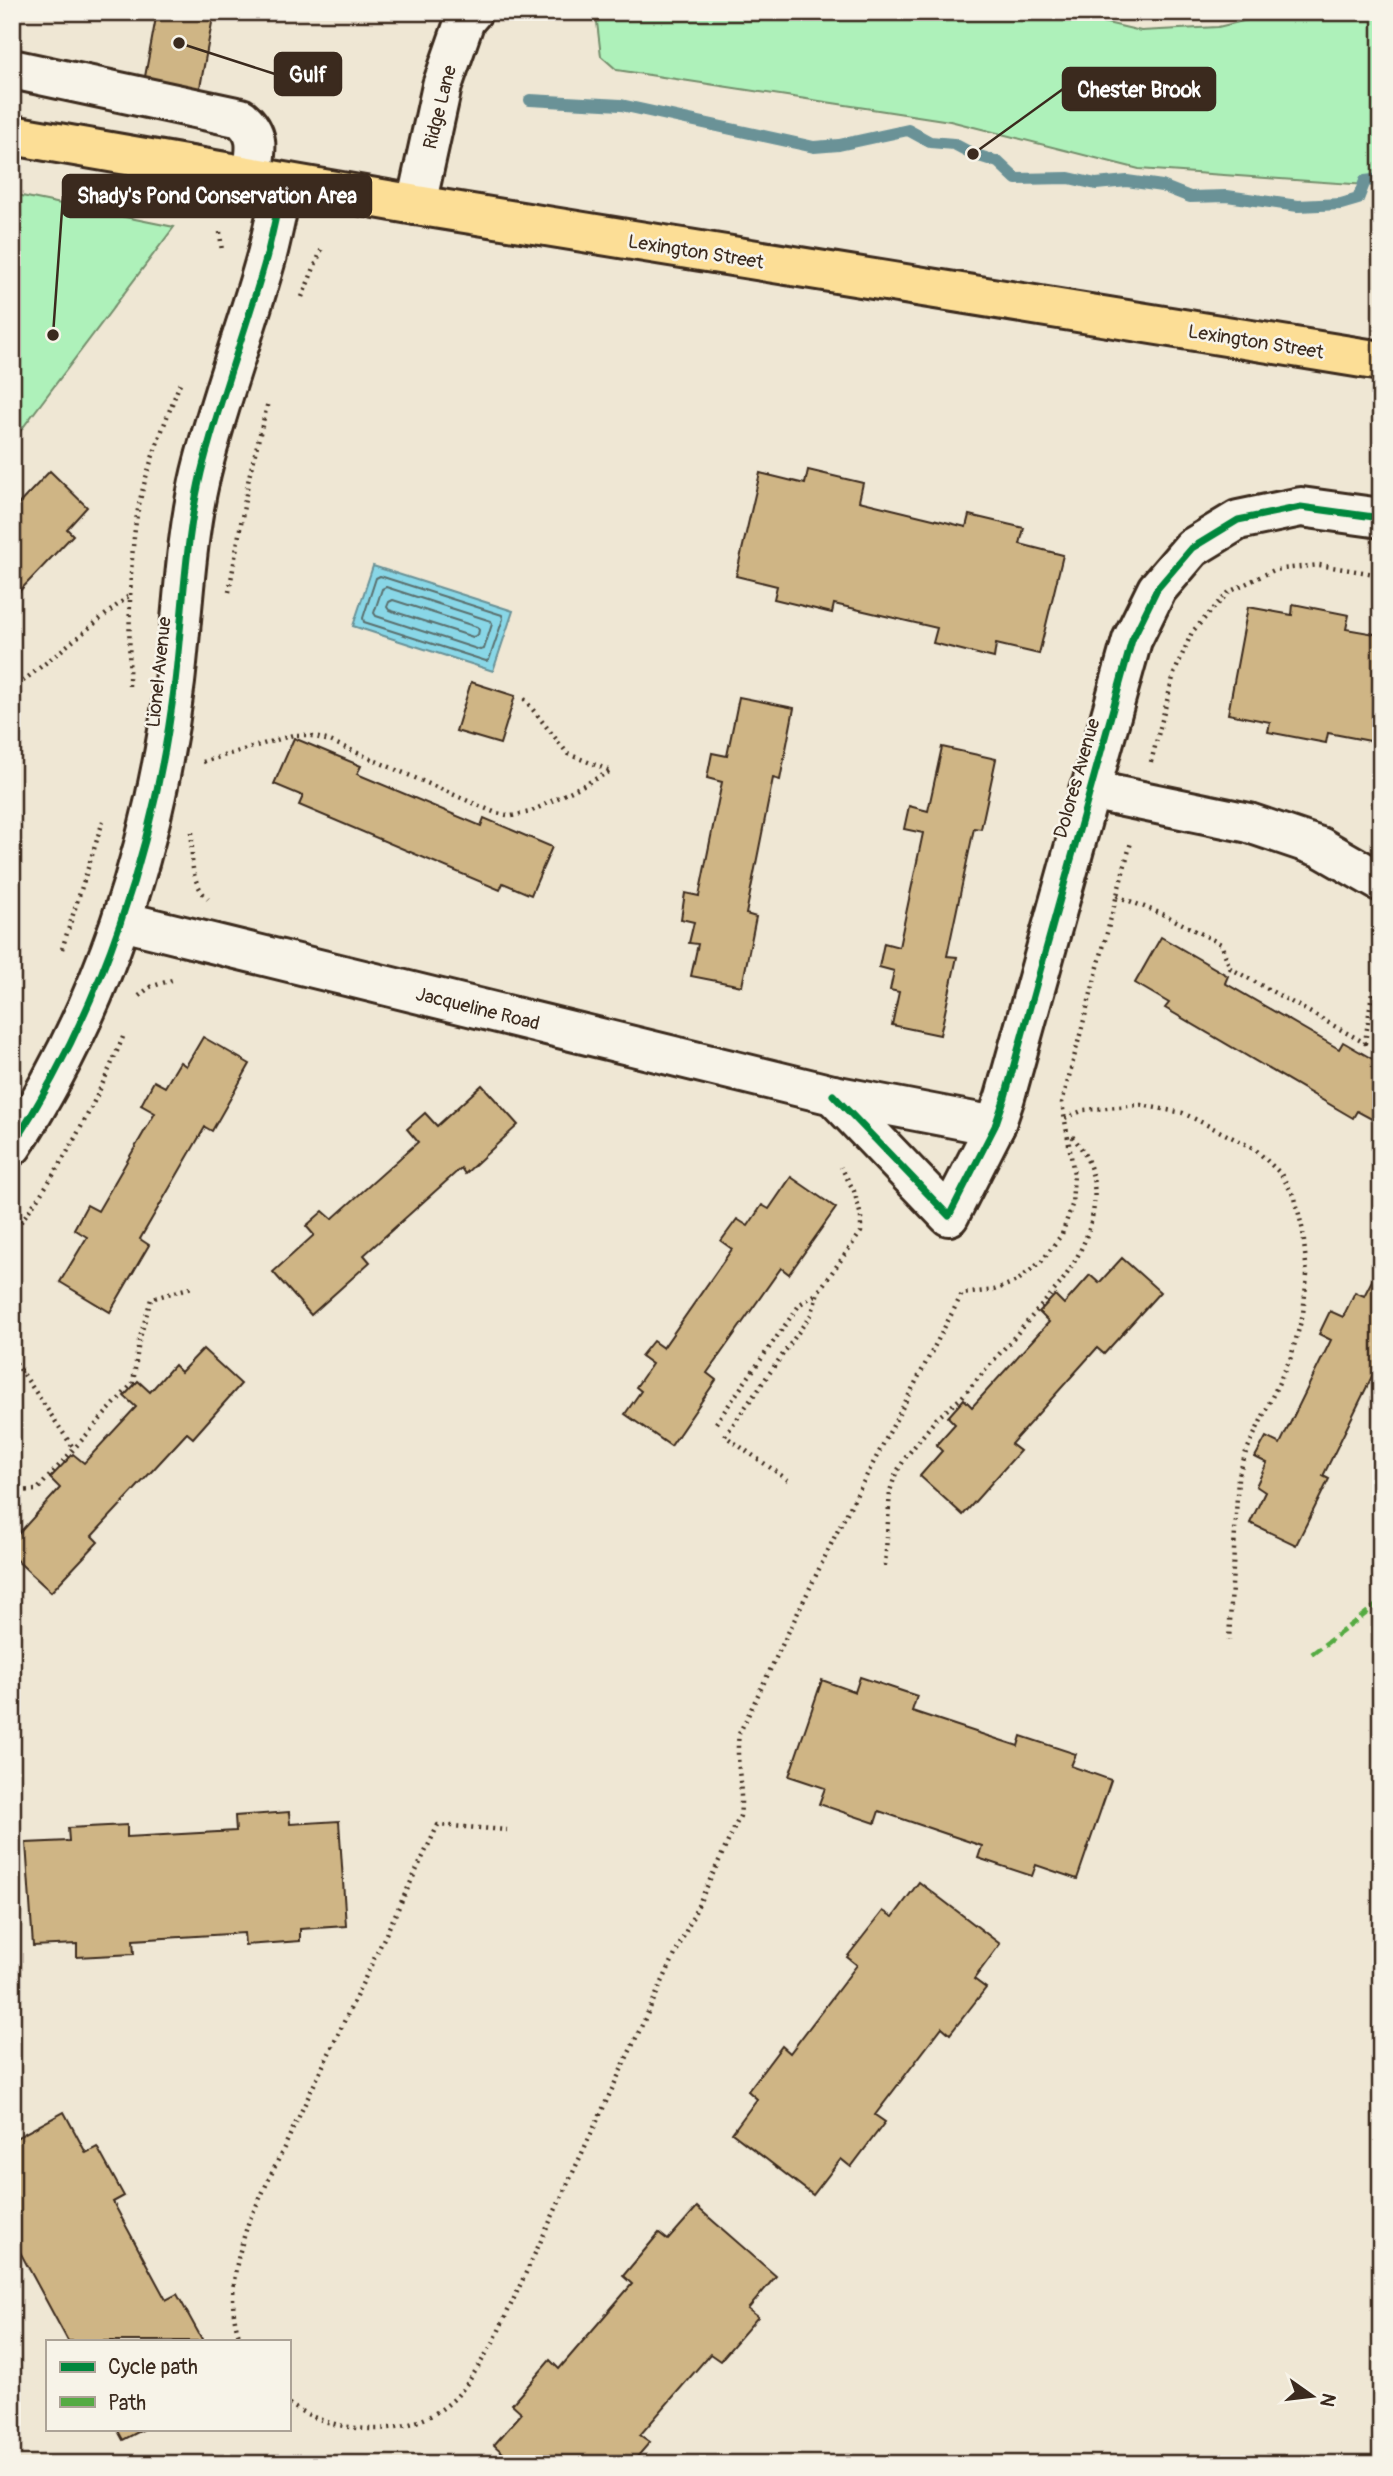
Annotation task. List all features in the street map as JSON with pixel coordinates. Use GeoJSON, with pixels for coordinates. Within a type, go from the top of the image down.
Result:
{"type":"FeatureCollection","features":[{"type":"Feature","properties":{"kind":"main road","name":"Lexington Street"},"geometry":{"type":"LineString","coordinates":[[12,135],[416,205],[1381,361]]}},
{"type":"Feature","properties":{"kind":"street","name":"Ridge Lane"},"geometry":{"type":"LineString","coordinates":[[416,205],[442,86],[465,20],[472,12]]}},
{"type":"Feature","properties":{"kind":"street","name":"Lionel Avenue"},"geometry":{"type":"LineString","coordinates":[[12,69],[241,118],[251,127],[268,180],[267,254],[201,472],[190,535],[175,681],[161,772],[143,849],[122,921],[81,1023],[32,1115],[12,1146]]}},
{"type":"Feature","properties":{"kind":"street","name":"Dolores Avenue"},"geometry":{"type":"LineString","coordinates":[[834,1094],[949,1216],[995,1126],[1132,640],[1157,589],[1192,548],[1238,520],[1301,507],[1381,518]]}},
{"type":"Feature","properties":{"kind":"street","name":"Dolores Avenue"},"geometry":{"type":"LineString","coordinates":[[1089,790],[1249,823],[1320,847],[1381,882]]}},
{"type":"Feature","properties":{"kind":"street","name":"Jacqueline Road"},"geometry":{"type":"LineString","coordinates":[[122,921],[834,1094],[995,1126]]}},
{"type":"Feature","properties":{"kind":"path"},"geometry":{"type":"LineString","coordinates":[[219,264],[222,252],[220,232]]}},
{"type":"Feature","properties":{"kind":"path"},"geometry":{"type":"LineString","coordinates":[[297,309],[323,246]]}},
{"type":"Feature","properties":{"kind":"path"},"geometry":{"type":"LineString","coordinates":[[129,690],[131,595],[138,515],[159,439],[183,374]]}},
{"type":"Feature","properties":{"kind":"path"},"geometry":{"type":"LineString","coordinates":[[227,604],[249,477],[272,391]]}},
{"type":"Feature","properties":{"kind":"path"},"geometry":{"type":"LineString","coordinates":[[290,2405],[299,2411],[332,2423],[366,2429],[399,2428],[432,2416],[455,2397],[475,2373],[498,2330],[740,1816],[743,1798],[736,1752],[739,1734],[836,1534],[962,1294],[994,1290],[1017,1281],[1042,1261],[1062,1234],[1072,1205],[1074,1174],[1062,1103],[1174,674],[1192,632],[1229,592],[1274,570],[1319,565],[1381,575]]}},
{"type":"Feature","properties":{"kind":"path"},"geometry":{"type":"LineString","coordinates":[[12,690],[131,595]]}},
{"type":"Feature","properties":{"kind":"path"},"geometry":{"type":"LineString","coordinates":[[204,749],[202,763],[293,735],[308,735],[330,741],[496,813],[512,816],[530,812],[611,771],[568,754],[522,696]]}},
{"type":"Feature","properties":{"kind":"path"},"geometry":{"type":"LineString","coordinates":[[62,951],[107,808]]}},
{"type":"Feature","properties":{"kind":"path"},"geometry":{"type":"LineString","coordinates":[[192,832],[192,866],[197,888],[211,902]]}},
{"type":"Feature","properties":{"kind":"path"},"geometry":{"type":"LineString","coordinates":[[1117,896],[1167,916],[1222,944],[1230,968],[1364,1043],[1372,992],[1381,988]]}},
{"type":"Feature","properties":{"kind":"path"},"geometry":{"type":"LineString","coordinates":[[135,1008],[139,996],[150,987],[176,978],[185,978]]}},
{"type":"Feature","properties":{"kind":"path"},"geometry":{"type":"LineString","coordinates":[[12,1233],[40,1199],[74,1143],[106,1078],[125,1031]]}},
{"type":"Feature","properties":{"kind":"path"},"geometry":{"type":"LineString","coordinates":[[1065,1118],[1084,1110],[1141,1105],[1183,1113],[1255,1149],[1281,1174],[1295,1198],[1303,1231],[1307,1275],[1303,1314],[1291,1357],[1246,1452],[1238,1478],[1229,1640]]}},
{"type":"Feature","properties":{"kind":"path"},"geometry":{"type":"LineString","coordinates":[[885,1566],[891,1491],[896,1473],[936,1419],[962,1397],[1060,1284],[1074,1265],[1085,1240],[1096,1192],[1092,1168],[1082,1147],[1068,1132]]}},
{"type":"Feature","properties":{"kind":"path"},"geometry":{"type":"LineString","coordinates":[[716,1423],[800,1304],[818,1292],[862,1233],[861,1216],[854,1192],[834,1158]]}},
{"type":"Feature","properties":{"kind":"path"},"geometry":{"type":"LineString","coordinates":[[12,1492],[37,1490],[134,1383],[139,1341],[151,1299],[192,1287]]}},
{"type":"Feature","properties":{"kind":"path"},"geometry":{"type":"LineString","coordinates":[[788,1480],[725,1436],[812,1313],[818,1292]]}},
{"type":"Feature","properties":{"kind":"path"},"geometry":{"type":"LineString","coordinates":[[12,1357],[74,1449]]}},
{"type":"Feature","properties":{"kind":"path"},"geometry":{"type":"LineString","coordinates":[[242,2340],[237,2331],[232,2293],[238,2255],[249,2221],[438,1825],[508,1830]]}},
{"type":"Feature","properties":{"kind":"green space"},"geometry":{"type":"Polygon","coordinates":[[[612,12],[1060,12],[1141,31],[1218,27],[1281,12],[1381,12],[1381,186],[1139,169],[950,121],[617,70],[601,56],[597,22],[612,12]]]}},
{"type":"Feature","properties":{"kind":"green space"},"geometry":{"type":"Polygon","coordinates":[[[12,194],[174,227],[12,442],[12,194]]]}},
{"type":"Feature","properties":{"kind":"water"},"geometry":{"type":"Polygon","coordinates":[[[373,566],[513,611],[493,671],[353,626],[373,566]]]}},
{"type":"Feature","properties":{"kind":"building"},"geometry":{"type":"Polygon","coordinates":[[[157,12],[214,12],[199,93],[144,82],[157,12]]]}},
{"type":"Feature","properties":{"kind":"building"},"geometry":{"type":"Polygon","coordinates":[[[808,470],[863,483],[859,501],[966,527],[969,515],[1024,528],[1020,544],[1063,555],[1039,654],[996,644],[994,658],[933,643],[937,628],[834,604],[832,613],[774,599],[777,586],[736,576],[760,473],[805,484],[808,470]]]}},
{"type":"Feature","properties":{"kind":"building"},"geometry":{"type":"Polygon","coordinates":[[[50,471],[87,507],[67,529],[73,535],[12,599],[12,511],[50,471]]]}},
{"type":"Feature","properties":{"kind":"building"},"geometry":{"type":"Polygon","coordinates":[[[1293,604],[1349,615],[1346,629],[1381,635],[1381,743],[1328,733],[1326,743],[1268,732],[1270,722],[1228,714],[1248,607],[1292,615],[1293,604]]]}},
{"type":"Feature","properties":{"kind":"building"},"geometry":{"type":"Polygon","coordinates":[[[471,682],[515,696],[500,744],[456,731],[471,682]]]}},
{"type":"Feature","properties":{"kind":"building"},"geometry":{"type":"Polygon","coordinates":[[[739,697],[794,708],[780,780],[773,778],[746,914],[756,917],[742,986],[691,976],[698,944],[689,943],[694,922],[681,919],[685,893],[699,896],[722,782],[707,778],[712,753],[727,756],[739,697]]]}},
{"type":"Feature","properties":{"kind":"building"},"geometry":{"type":"Polygon","coordinates":[[[294,738],[361,766],[357,774],[481,826],[484,818],[552,847],[531,895],[503,883],[500,890],[299,805],[303,796],[274,784],[294,738]]]}},
{"type":"Feature","properties":{"kind":"building"},"geometry":{"type":"Polygon","coordinates":[[[942,747],[996,759],[981,829],[974,828],[947,956],[957,957],[940,1035],[892,1025],[899,992],[890,990],[894,971],[879,967],[884,943],[899,947],[923,833],[904,829],[909,806],[928,811],[942,747]]]}},
{"type":"Feature","properties":{"kind":"building"},"geometry":{"type":"Polygon","coordinates":[[[1161,937],[1228,976],[1225,983],[1339,1049],[1343,1042],[1381,1064],[1381,1124],[1357,1111],[1353,1118],[1165,1008],[1169,1003],[1135,983],[1161,937]]]}},
{"type":"Feature","properties":{"kind":"building"},"geometry":{"type":"Polygon","coordinates":[[[203,1037],[250,1064],[212,1131],[205,1127],[140,1239],[149,1245],[110,1312],[60,1282],[87,1237],[74,1229],[87,1205],[98,1211],[155,1113],[141,1105],[154,1081],[165,1087],[180,1062],[186,1066],[203,1037]]]}},
{"type":"Feature","properties":{"kind":"building"},"geometry":{"type":"Polygon","coordinates":[[[482,1085],[518,1125],[465,1174],[461,1168],[364,1255],[370,1262],[311,1315],[273,1272],[314,1235],[306,1226],[323,1211],[332,1219],[418,1142],[407,1129],[425,1113],[437,1126],[482,1085]]]}},
{"type":"Feature","properties":{"kind":"building"},"geometry":{"type":"Polygon","coordinates":[[[791,1177],[836,1208],[789,1274],[781,1268],[707,1373],[716,1380],[671,1446],[625,1414],[641,1391],[636,1387],[652,1364],[641,1356],[653,1341],[663,1348],[732,1249],[721,1241],[737,1219],[748,1226],[762,1205],[769,1209],[791,1177]]]}},
{"type":"Feature","properties":{"kind":"building"},"geometry":{"type":"Polygon","coordinates":[[[1122,1258],[1160,1292],[1104,1354],[1097,1348],[1011,1444],[1020,1451],[963,1515],[920,1476],[942,1451],[936,1445],[955,1424],[948,1417],[964,1399],[972,1407],[1049,1322],[1039,1312],[1055,1295],[1064,1304],[1090,1275],[1099,1283],[1122,1258]]]}},
{"type":"Feature","properties":{"kind":"building"},"geometry":{"type":"Polygon","coordinates":[[[1381,1263],[1381,1358],[1323,1476],[1329,1479],[1296,1545],[1250,1523],[1265,1492],[1256,1486],[1267,1463],[1255,1457],[1266,1437],[1280,1444],[1331,1340],[1319,1334],[1330,1311],[1343,1317],[1355,1292],[1364,1296],[1381,1263]]]}},
{"type":"Feature","properties":{"kind":"building"},"geometry":{"type":"Polygon","coordinates":[[[203,1349],[241,1384],[193,1438],[187,1433],[92,1536],[98,1542],[51,1592],[12,1556],[12,1541],[60,1488],[50,1478],[73,1454],[84,1463],[136,1407],[124,1396],[138,1381],[150,1392],[174,1365],[181,1372],[203,1349]]]}},
{"type":"Feature","properties":{"kind":"building"},"geometry":{"type":"Polygon","coordinates":[[[860,1677],[917,1696],[912,1711],[1018,1746],[1021,1736],[1076,1754],[1071,1766],[1111,1780],[1077,1879],[1036,1865],[1032,1876],[978,1858],[982,1846],[879,1811],[875,1823],[819,1804],[825,1788],[789,1776],[822,1680],[855,1692],[860,1677]]]}},
{"type":"Feature","properties":{"kind":"building"},"geometry":{"type":"Polygon","coordinates":[[[289,1812],[290,1824],[339,1821],[346,1926],[300,1929],[300,1941],[245,1945],[244,1933],[133,1940],[134,1954],[77,1957],[77,1944],[33,1946],[26,1843],[69,1841],[68,1828],[127,1825],[127,1837],[236,1831],[235,1816],[289,1812]]]}},
{"type":"Feature","properties":{"kind":"building"},"geometry":{"type":"Polygon","coordinates":[[[919,1882],[1000,1944],[974,1979],[986,1988],[950,2034],[942,2027],[875,2115],[885,2122],[851,2167],[841,2159],[813,2195],[732,2133],[757,2099],[748,2091],[782,2046],[790,2053],[857,1965],[847,1957],[883,1911],[893,1917],[919,1882]]]}},
{"type":"Feature","properties":{"kind":"building"},"geometry":{"type":"Polygon","coordinates":[[[64,2112],[86,2153],[97,2147],[124,2196],[113,2202],[166,2300],[177,2294],[202,2340],[67,2340],[20,2252],[12,2256],[12,2140],[64,2112]]]}},
{"type":"Feature","properties":{"kind":"building"},"geometry":{"type":"Polygon","coordinates":[[[697,2207],[776,2276],[748,2309],[758,2317],[720,2361],[710,2354],[640,2435],[650,2442],[631,2464],[515,2464],[494,2445],[522,2413],[512,2404],[550,2360],[559,2369],[632,2284],[623,2276],[659,2233],[668,2240],[697,2207]]]}},
{"type":"Feature","properties":{"kind":"building"},"geometry":{"type":"Polygon","coordinates":[[[118,2430],[142,2430],[123,2440],[118,2430]]]}},
{"type":"Feature","properties":{"kind":"waterway"},"geometry":{"type":"LineString","coordinates":[[530,100],[621,105],[814,147],[839,145],[908,130],[930,142],[954,144],[998,162],[1016,179],[1069,178],[1096,184],[1127,181],[1162,186],[1190,197],[1227,196],[1298,206],[1341,204],[1358,199],[1365,181],[1381,179]]}},
{"type":"Feature","properties":{"kind":"marked path"},"geometry":{"type":"LineString","coordinates":[[1312,1654],[1381,1602]]}},
{"type":"Feature","properties":{"kind":"cycle path"},"geometry":{"type":"LineString","coordinates":[[12,1146],[73,1038],[98,981],[139,864],[166,743],[188,551],[201,473],[267,255],[283,183]]}},
{"type":"Feature","properties":{"kind":"cycle path"},"geometry":{"type":"LineString","coordinates":[[833,1095],[949,1216],[995,1126],[1005,1097],[1132,640],[1157,589],[1192,548],[1238,520],[1301,507],[1381,518]]}},
{"type":"Feature","properties":{"kind":"place","name":"Gulf"},"geometry":{"type":"Point","coordinates":[179,43]}},
{"type":"Feature","properties":{"kind":"place","name":"Chester Brook"},"geometry":{"type":"Point","coordinates":[973,154]}},
{"type":"Feature","properties":{"kind":"place","name":"Shady's Pond Conservation Area"},"geometry":{"type":"Point","coordinates":[53,335]}}]}
